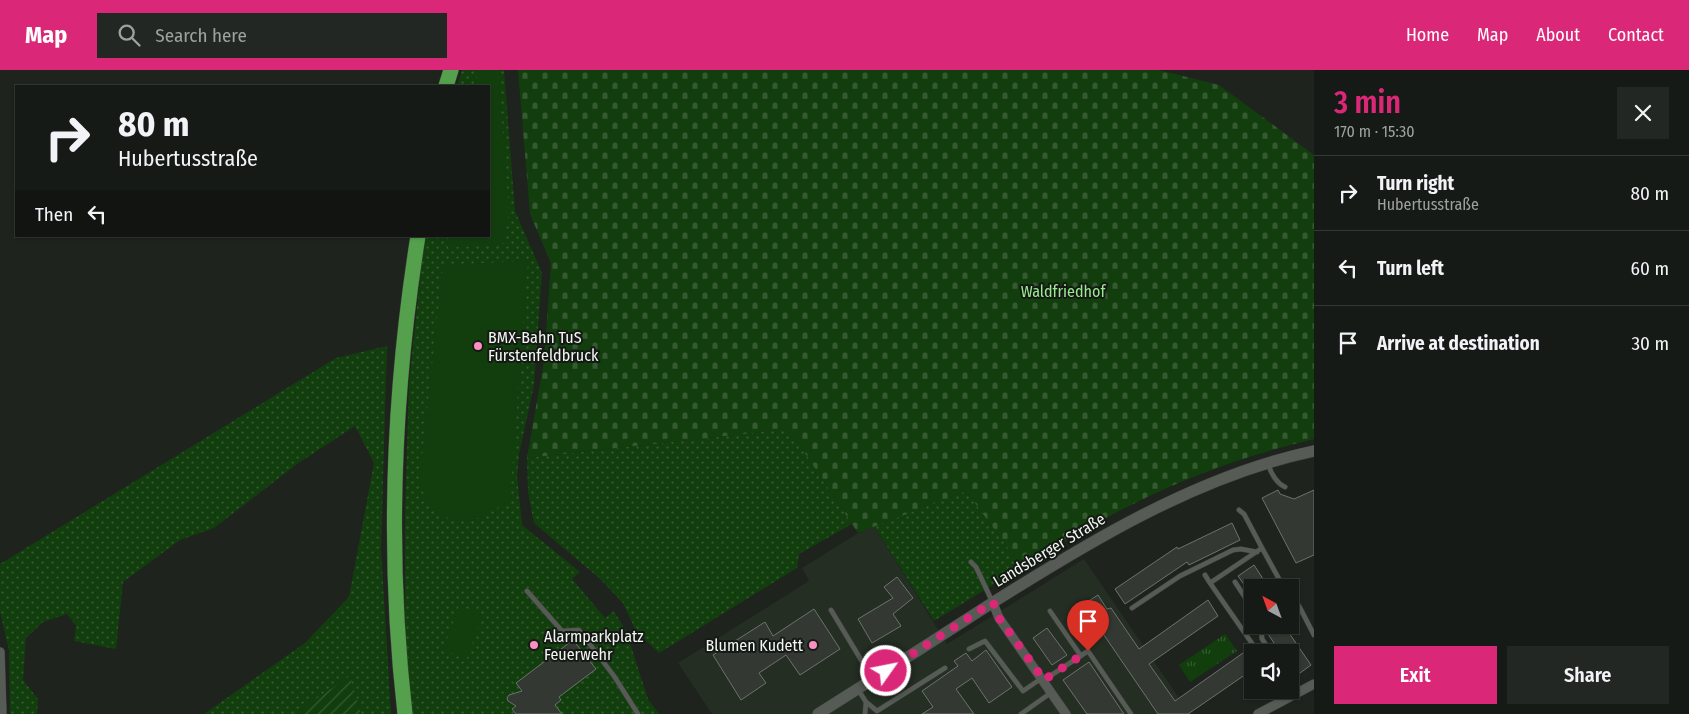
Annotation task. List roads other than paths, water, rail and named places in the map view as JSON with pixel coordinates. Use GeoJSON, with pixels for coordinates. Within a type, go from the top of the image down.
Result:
{"type":"FeatureCollection","features":[{"type":"Feature","properties":{"kind":"highway"},"geometry":{"type":"LineString","coordinates":[[446,85],[451,70]]}},
{"type":"Feature","properties":{"kind":"highway"},"geometry":{"type":"LineString","coordinates":[[404,714],[395,588],[395,485],[411,278],[418,237]]}},
{"type":"Feature","properties":{"kind":"street","name":"Landsberger Straße"},"geometry":{"type":"LineString","coordinates":[[818,714],[1079,549],[1137,518],[1207,486],[1268,464],[1314,452]]}},
{"type":"Feature","properties":{"kind":"street"},"geometry":{"type":"LineString","coordinates":[[993,602],[999,618],[1066,714]]}},
{"type":"Feature","properties":{"kind":"street"},"geometry":{"type":"LineString","coordinates":[[0,652],[2,714]]}},
{"type":"Feature","properties":{"kind":"street"},"geometry":{"type":"LineString","coordinates":[[1299,689],[1314,684]]}},
{"type":"Feature","properties":{"kind":"street"},"geometry":{"type":"LineString","coordinates":[[1258,714],[1278,699]]}},
{"type":"Feature","properties":{"kind":"lane"},"geometry":{"type":"LineString","coordinates":[[1268,464],[1273,476],[1280,485],[1285,487]]}},
{"type":"Feature","properties":{"kind":"lane"},"geometry":{"type":"LineString","coordinates":[[1239,510],[1244,514],[1279,579]]}},
{"type":"Feature","properties":{"kind":"lane"},"geometry":{"type":"LineString","coordinates":[[1210,584],[1262,548]]}},
{"type":"Feature","properties":{"kind":"lane"},"geometry":{"type":"LineString","coordinates":[[1132,608],[1180,576],[1233,550],[1241,549],[1257,552]]}},
{"type":"Feature","properties":{"kind":"lane"},"geometry":{"type":"LineString","coordinates":[[971,562],[976,567],[993,602]]}},
{"type":"Feature","properties":{"kind":"lane"},"geometry":{"type":"LineString","coordinates":[[1205,576],[1252,644]]}},
{"type":"Feature","properties":{"kind":"lane"},"geometry":{"type":"LineString","coordinates":[[1235,582],[1244,596]]}},
{"type":"Feature","properties":{"kind":"lane"},"geometry":{"type":"LineString","coordinates":[[527,591],[562,631],[578,630],[614,676],[638,714]]}},
{"type":"Feature","properties":{"kind":"lane"},"geometry":{"type":"LineString","coordinates":[[1299,606],[1314,635]]}},
{"type":"Feature","properties":{"kind":"lane"},"geometry":{"type":"LineString","coordinates":[[831,610],[873,679]]}},
{"type":"Feature","properties":{"kind":"lane"},"geometry":{"type":"LineString","coordinates":[[1050,612],[1081,656]]}},
{"type":"Feature","properties":{"kind":"lane"},"geometry":{"type":"LineString","coordinates":[[969,650],[984,641],[1023,691],[1088,651],[1131,714]]}},
{"type":"Feature","properties":{"kind":"lane"},"geometry":{"type":"LineString","coordinates":[[858,689],[866,702],[877,711],[945,668]]}},
{"type":"Feature","properties":{"kind":"lane"},"geometry":{"type":"LineString","coordinates":[[1021,714],[1052,692]]}},
{"type":"Feature","properties":{"kind":"lane"},"geometry":{"type":"LineString","coordinates":[[866,702],[866,714]]}},
{"type":"Feature","properties":{"kind":"place","name":"BMX-Bahn TuS Fürstenfeldbruck"},"geometry":{"type":"Point","coordinates":[478,346]}},
{"type":"Feature","properties":{"kind":"place","name":"Alarmparkplatz Feuerwehr"},"geometry":{"type":"Point","coordinates":[534,645]}},
{"type":"Feature","properties":{"kind":"place","name":"Blumen Kudett"},"geometry":{"type":"Point","coordinates":[813,645]}},
{"type":"Feature","properties":{"kind":"park label","name":"Waldfriedhof"},"geometry":{"type":"Point","coordinates":[1063,291]}}]}
